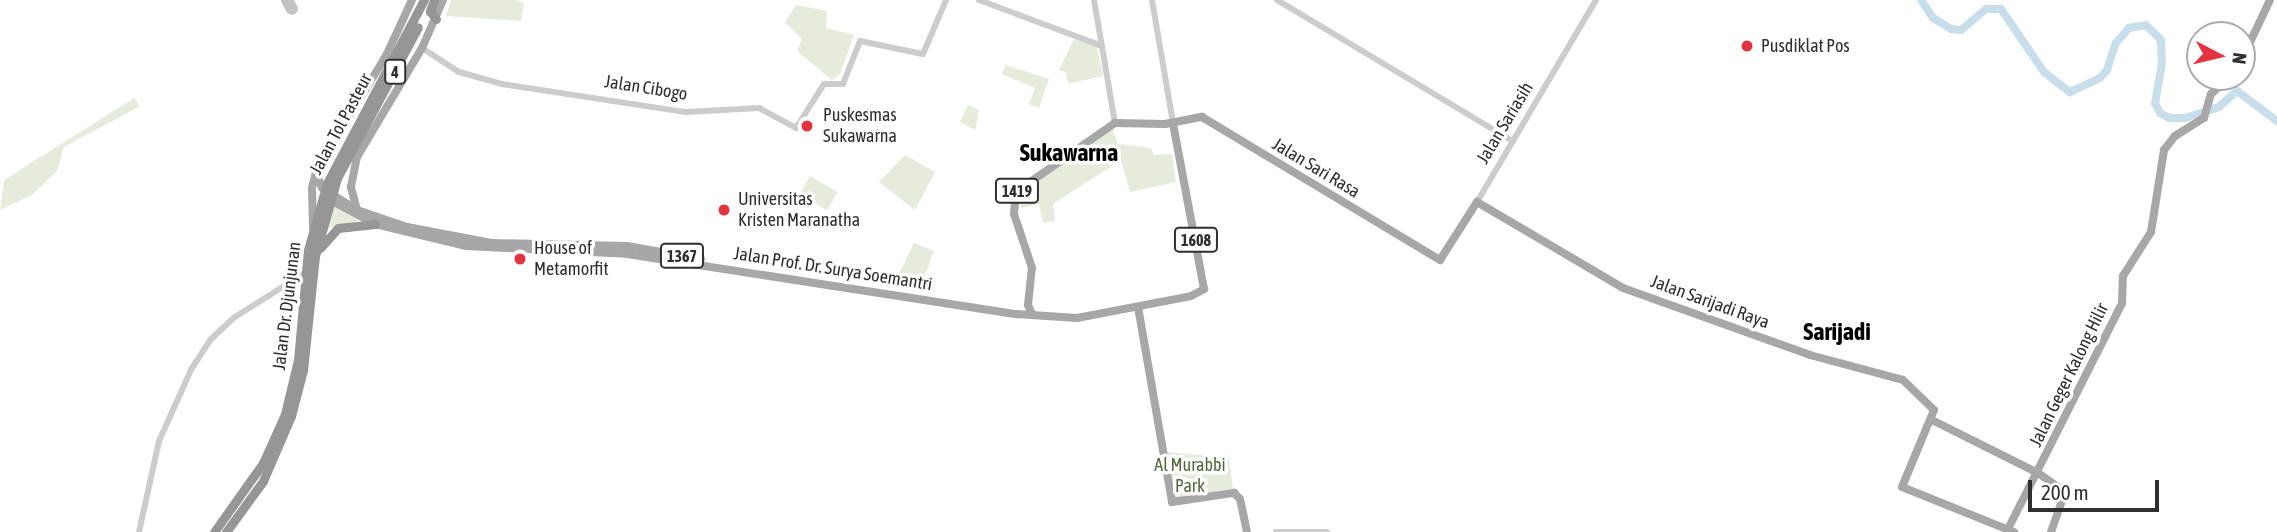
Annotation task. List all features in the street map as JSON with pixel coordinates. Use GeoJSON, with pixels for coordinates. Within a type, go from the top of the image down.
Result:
{"type":"FeatureCollection","features":[{"type":"Feature","properties":{"kind":"highway","name":"Jalan Tol Pasteur"},"geometry":{"type":"LineString","coordinates":[[330,195],[375,92],[376,79],[424,0]]}},
{"type":"Feature","properties":{"kind":"highway","name":"Jalan Tol Pasteur"},"geometry":{"type":"LineString","coordinates":[[330,195],[363,123],[412,41],[432,0]]}},
{"type":"Feature","properties":{"kind":"highway"},"geometry":{"type":"LineString","coordinates":[[432,0],[430,11],[436,19]]}},
{"type":"Feature","properties":{"kind":"highway","name":"Jalan Dr. Djunjunan"},"geometry":{"type":"LineString","coordinates":[[214,532],[263,463],[285,414],[298,360],[305,273],[313,228],[330,195]]}},
{"type":"Feature","properties":{"kind":"highway","name":"Jalan Dr. Djunjunan"},"geometry":{"type":"LineString","coordinates":[[226,532],[262,481],[291,416],[304,357],[315,256],[330,195]]}},
{"type":"Feature","properties":{"kind":"highway"},"geometry":{"type":"LineString","coordinates":[[315,256],[338,228],[375,224]]}},
{"type":"Feature","properties":{"kind":"main road"},"geometry":{"type":"LineString","coordinates":[[313,228],[312,188],[316,172],[376,79],[412,0]]}},
{"type":"Feature","properties":{"kind":"main road"},"geometry":{"type":"LineString","coordinates":[[357,209],[351,187],[361,148],[422,48],[443,0]]}},
{"type":"Feature","properties":{"kind":"main road"},"geometry":{"type":"LineString","coordinates":[[2256,30],[2270,0]]}},
{"type":"Feature","properties":{"kind":"main road","name":"Jalan Geger Kalong Hilir"},"geometry":{"type":"LineString","coordinates":[[2011,531],[2122,303],[2123,276],[2151,232],[2164,150],[2206,110],[2213,91]]}},
{"type":"Feature","properties":{"kind":"main road","name":"Jalan Sari Rasa"},"geometry":{"type":"LineString","coordinates":[[1115,123],[1173,122],[1202,117],[1440,260]]}},
{"type":"Feature","properties":{"kind":"main road","name":"1608"},"geometry":{"type":"LineString","coordinates":[[1138,307],[1191,296],[1204,289],[1173,122]]}},
{"type":"Feature","properties":{"kind":"main road","name":"1419"},"geometry":{"type":"LineString","coordinates":[[1030,310],[1032,268],[1014,214],[1016,192],[1115,123]]}},
{"type":"Feature","properties":{"kind":"main road"},"geometry":{"type":"LineString","coordinates":[[316,172],[330,195],[351,187]]}},
{"type":"Feature","properties":{"kind":"main road","name":"Jalan Prof. Dr. Surya Soemantri"},"geometry":{"type":"LineString","coordinates":[[330,195],[377,219],[472,240],[627,247],[1030,310]]}},
{"type":"Feature","properties":{"kind":"main road","name":"Jalan Prof. Dr. Surya Soemantri"},"geometry":{"type":"LineString","coordinates":[[330,195],[375,224],[466,246],[627,254],[1077,318],[1138,307]]}},
{"type":"Feature","properties":{"kind":"main road","name":"Jalan Sariasih"},"geometry":{"type":"LineString","coordinates":[[1440,260],[1477,202]]}},
{"type":"Feature","properties":{"kind":"main road","name":"Jalan Sarijadi Raya"},"geometry":{"type":"LineString","coordinates":[[1477,202],[1623,288],[1810,355],[1903,380],[1934,408],[1932,420]]}},
{"type":"Feature","properties":{"kind":"main road"},"geometry":{"type":"LineString","coordinates":[[1138,307],[1172,502],[1234,493],[1240,499],[1247,532]]}},
{"type":"Feature","properties":{"kind":"main road"},"geometry":{"type":"LineString","coordinates":[[2011,531],[1902,487],[1932,420],[2038,473]]}},
{"type":"Feature","properties":{"kind":"main road","name":"Jalan Geger Kalong Hilir"},"geometry":{"type":"LineString","coordinates":[[2038,473],[2066,494],[2051,532]]}},
{"type":"Feature","properties":{"kind":"street","name":"Jalan Cibogo"},"geometry":{"type":"LineString","coordinates":[[422,48],[459,72],[502,84],[686,112],[759,108],[796,128],[822,86],[843,84],[860,41],[923,54],[946,0]]}},
{"type":"Feature","properties":{"kind":"street"},"geometry":{"type":"LineString","coordinates":[[979,0],[1102,46]]}},
{"type":"Feature","properties":{"kind":"street"},"geometry":{"type":"LineString","coordinates":[[1094,0],[1115,123]]}},
{"type":"Feature","properties":{"kind":"street"},"geometry":{"type":"LineString","coordinates":[[1152,0],[1173,122]]}},
{"type":"Feature","properties":{"kind":"street"},"geometry":{"type":"LineString","coordinates":[[1277,0],[1513,141]]}},
{"type":"Feature","properties":{"kind":"street","name":"Jalan Sariasih"},"geometry":{"type":"LineString","coordinates":[[1477,202],[1596,0]]}},
{"type":"Feature","properties":{"kind":"street"},"geometry":{"type":"LineString","coordinates":[[139,532],[159,441],[176,396],[198,359],[235,317],[305,273]]}},
{"type":"Feature","properties":{"kind":"street"},"geometry":{"type":"LineString","coordinates":[[1276,532],[1328,532]]}},
{"type":"Feature","properties":{"kind":"green space"},"geometry":{"type":"Polygon","coordinates":[[[451,0],[515,0],[524,3],[521,21],[446,16],[451,0]]]}},
{"type":"Feature","properties":{"kind":"green space"},"geometry":{"type":"Polygon","coordinates":[[[796,5],[827,11],[826,28],[854,35],[840,74],[832,80],[797,51],[802,39],[785,22],[796,5]]]}},
{"type":"Feature","properties":{"kind":"green space"},"geometry":{"type":"Polygon","coordinates":[[[1074,39],[1097,47],[1103,76],[1068,84],[1066,72],[1059,70],[1074,39]]]}},
{"type":"Feature","properties":{"kind":"green space"},"geometry":{"type":"Polygon","coordinates":[[[1005,65],[1049,79],[1039,108],[1029,104],[1035,88],[1002,74],[1005,65]]]}},
{"type":"Feature","properties":{"kind":"green space"},"geometry":{"type":"Polygon","coordinates":[[[134,98],[140,106],[64,147],[57,171],[32,195],[0,210],[4,180],[134,98]]]}},
{"type":"Feature","properties":{"kind":"green space"},"geometry":{"type":"Polygon","coordinates":[[[968,105],[979,110],[975,130],[960,122],[968,105]]]}},
{"type":"Feature","properties":{"kind":"green space"},"geometry":{"type":"Polygon","coordinates":[[[1112,128],[1118,144],[1151,148],[1154,155],[1172,154],[1176,182],[1130,192],[1121,160],[1053,204],[1055,221],[1043,223],[1039,204],[1022,208],[1018,200],[1026,189],[1112,128]]]}},
{"type":"Feature","properties":{"kind":"green space"},"geometry":{"type":"Polygon","coordinates":[[[905,155],[935,172],[915,210],[879,182],[905,155]]]}},
{"type":"Feature","properties":{"kind":"green space"},"geometry":{"type":"Polygon","coordinates":[[[810,176],[838,192],[827,210],[800,194],[810,176]]]}},
{"type":"Feature","properties":{"kind":"green space"},"geometry":{"type":"Polygon","coordinates":[[[334,207],[359,221],[326,229],[334,207]]]}},
{"type":"Feature","properties":{"kind":"green space"},"geometry":{"type":"Polygon","coordinates":[[[914,243],[934,251],[921,286],[895,282],[914,243]]]}},
{"type":"Feature","properties":{"kind":"green space","name":"Al Murabbi Park"},"geometry":{"type":"Polygon","coordinates":[[[1166,452],[1229,457],[1233,489],[1174,499],[1166,452]]]}},
{"type":"Feature","properties":{"kind":"waterway"},"geometry":{"type":"LineString","coordinates":[[1921,0],[1933,18],[1951,29],[1961,30],[1986,9],[2001,9],[2044,72],[2070,92],[2100,78],[2107,70],[2116,43],[2129,28],[2146,25],[2161,40],[2162,63],[2155,103],[2160,113],[2169,118],[2185,118],[2219,107],[2237,91],[2277,121]]}},
{"type":"Feature","properties":{"kind":"taxiway"},"geometry":{"type":"LineString","coordinates":[[287,0],[292,9]]}},
{"type":"Feature","properties":{"kind":"place","name":"Pusdiklat Pos"},"geometry":{"type":"Point","coordinates":[1747,46]}},
{"type":"Feature","properties":{"kind":"place","name":"Puskesmas Sukawarna"},"geometry":{"type":"Point","coordinates":[807,126]}},
{"type":"Feature","properties":{"kind":"place","name":"Universitas Kristen Maranatha"},"geometry":{"type":"Point","coordinates":[724,210]}},
{"type":"Feature","properties":{"kind":"place","name":"House of Metamorfit"},"geometry":{"type":"Point","coordinates":[520,259]}},
{"type":"Feature","properties":{"kind":"district","name":"Sukawarna"},"geometry":{"type":"Point","coordinates":[1069,153]}},
{"type":"Feature","properties":{"kind":"district","name":"Sarijadi"},"geometry":{"type":"Point","coordinates":[1837,332]}}]}
